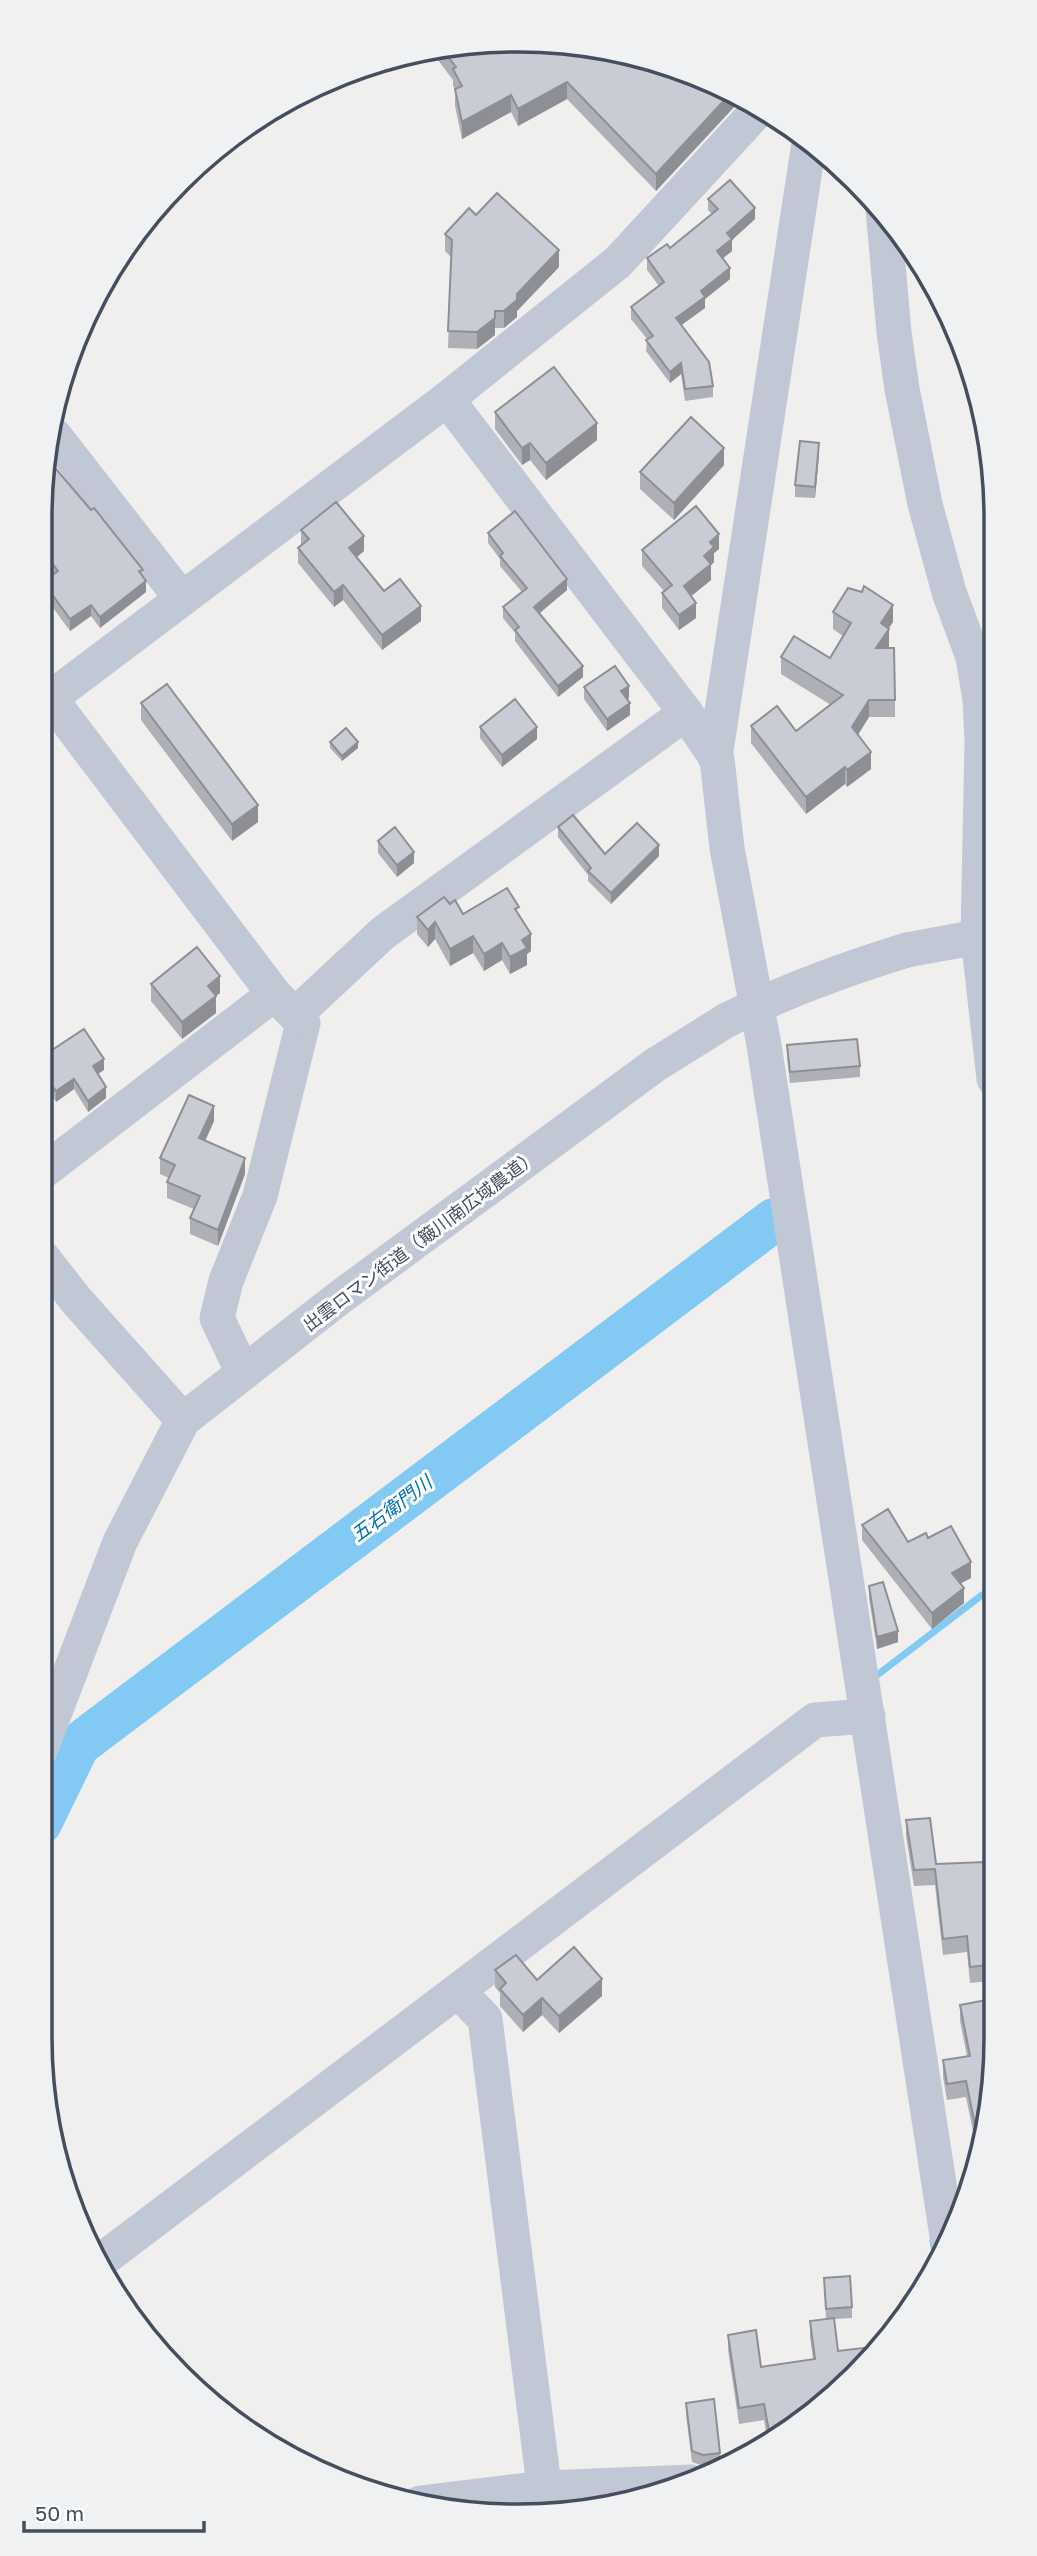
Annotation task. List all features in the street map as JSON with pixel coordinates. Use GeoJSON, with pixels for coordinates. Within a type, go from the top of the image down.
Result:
{"type":"FeatureCollection","features":[{"type":"Feature","properties":{"kind":"street"},"geometry":{"type":"LineString","coordinates":[[52,697],[447,399],[618,262],[753,116]]}},
{"type":"Feature","properties":{"kind":"street"},"geometry":{"type":"LineString","coordinates":[[807,153],[715,757],[727,848],[764,1045],[945,2224]]}},
{"type":"Feature","properties":{"kind":"street"},"geometry":{"type":"LineString","coordinates":[[885,231],[902,389],[925,504],[949,593],[973,657],[980,700],[984,838]]}},
{"type":"Feature","properties":{"kind":"street"},"geometry":{"type":"LineString","coordinates":[[447,399],[685,713],[715,757]]}},
{"type":"Feature","properties":{"kind":"street"},"geometry":{"type":"LineString","coordinates":[[59,441],[182,599]]}},
{"type":"Feature","properties":{"kind":"street"},"geometry":{"type":"LineString","coordinates":[[52,711],[285,1004],[303,1023],[260,1196],[226,1281],[217,1318],[243,1373]]}},
{"type":"Feature","properties":{"kind":"street"},"geometry":{"type":"LineString","coordinates":[[52,1166],[285,1004],[685,713]]}},
{"type":"Feature","properties":{"kind":"street","name":"出雲ロマン街道（簸川南広域農道）"},"geometry":{"type":"LineString","coordinates":[[52,1720],[120,1542],[183,1420],[339,1298],[655,1065],[727,1020],[839,971],[907,950],[984,935]]}},
{"type":"Feature","properties":{"kind":"street"},"geometry":{"type":"LineString","coordinates":[[52,1269],[183,1420]]}},
{"type":"Feature","properties":{"kind":"street"},"geometry":{"type":"LineString","coordinates":[[107,2256],[815,1720],[868,1716]]}},
{"type":"Feature","properties":{"kind":"street"},"geometry":{"type":"LineString","coordinates":[[457,1991],[485,2019],[546,2498]]}},
{"type":"Feature","properties":{"kind":"street"},"geometry":{"type":"LineString","coordinates":[[477,2502],[636,2489]]}},
{"type":"Feature","properties":{"kind":"building"},"geometry":{"type":"Polygon","coordinates":[[[518,52],[579,56],[639,68],[724,101],[656,174],[567,82],[518,109],[511,95],[462,122],[455,89],[462,86],[453,69],[456,67],[449,58],[518,52]]]}},
{"type":"Feature","properties":{"kind":"building"},"geometry":{"type":"Polygon","coordinates":[[[730,180],[755,208],[727,233],[732,239],[717,251],[730,268],[701,291],[705,297],[676,318],[709,362],[713,386],[685,389],[681,363],[670,372],[646,340],[653,336],[631,307],[664,282],[647,258],[667,244],[670,248],[718,209],[708,199],[730,180]]]}},
{"type":"Feature","properties":{"kind":"building"},"geometry":{"type":"Polygon","coordinates":[[[497,193],[559,250],[517,294],[517,300],[504,311],[495,311],[495,318],[477,332],[448,331],[452,240],[445,234],[469,208],[476,215],[497,193]]]}},
{"type":"Feature","properties":{"kind":"building"},"geometry":{"type":"Polygon","coordinates":[[[554,367],[597,423],[546,463],[530,443],[522,448],[495,412],[554,367]]]}},
{"type":"Feature","properties":{"kind":"building"},"geometry":{"type":"Polygon","coordinates":[[[691,417],[724,448],[674,503],[640,472],[691,417]]]}},
{"type":"Feature","properties":{"kind":"building"},"geometry":{"type":"Polygon","coordinates":[[[800,441],[819,443],[815,487],[795,485],[800,441]]]}},
{"type":"Feature","properties":{"kind":"building"},"geometry":{"type":"Polygon","coordinates":[[[55,468],[91,510],[94,508],[143,570],[139,571],[146,581],[100,617],[91,605],[70,619],[52,594],[52,575],[58,571],[52,563],[55,468]]]}},
{"type":"Feature","properties":{"kind":"building"},"geometry":{"type":"Polygon","coordinates":[[[336,502],[364,536],[349,548],[384,591],[400,579],[421,606],[382,635],[343,585],[334,592],[298,548],[309,539],[301,530],[336,502]]]}},
{"type":"Feature","properties":{"kind":"building"},"geometry":{"type":"Polygon","coordinates":[[[696,506],[719,534],[710,542],[714,547],[704,556],[711,564],[684,586],[696,603],[679,615],[662,593],[672,585],[642,550],[696,506]]]}},
{"type":"Feature","properties":{"kind":"building"},"geometry":{"type":"Polygon","coordinates":[[[515,511],[567,579],[534,607],[583,666],[558,686],[515,630],[519,627],[503,607],[527,588],[500,556],[503,553],[488,533],[515,511]]]}},
{"type":"Feature","properties":{"kind":"building"},"geometry":{"type":"Polygon","coordinates":[[[864,586],[893,605],[881,623],[889,629],[876,648],[894,648],[895,700],[869,700],[852,727],[871,752],[847,770],[845,767],[806,797],[751,726],[777,706],[796,731],[843,695],[781,657],[794,636],[830,658],[851,623],[833,612],[848,588],[862,592],[864,586]]]}},
{"type":"Feature","properties":{"kind":"building"},"geometry":{"type":"Polygon","coordinates":[[[615,666],[629,686],[621,691],[630,703],[607,719],[584,687],[615,666]]]}},
{"type":"Feature","properties":{"kind":"building"},"geometry":{"type":"Polygon","coordinates":[[[167,684],[258,805],[232,824],[141,703],[167,684]]]}},
{"type":"Feature","properties":{"kind":"building"},"geometry":{"type":"Polygon","coordinates":[[[515,699],[537,727],[502,755],[480,727],[515,699]]]}},
{"type":"Feature","properties":{"kind":"building"},"geometry":{"type":"Polygon","coordinates":[[[346,728],[358,742],[342,756],[330,742],[346,728]]]}},
{"type":"Feature","properties":{"kind":"building"},"geometry":{"type":"Polygon","coordinates":[[[573,815],[605,854],[637,823],[659,845],[611,893],[588,871],[591,868],[558,827],[573,815]]]}},
{"type":"Feature","properties":{"kind":"building"},"geometry":{"type":"Polygon","coordinates":[[[395,827],[414,852],[397,865],[378,841],[395,827]]]}},
{"type":"Feature","properties":{"kind":"building"},"geometry":{"type":"Polygon","coordinates":[[[507,888],[519,907],[515,909],[531,934],[522,940],[527,948],[510,957],[502,943],[484,954],[473,936],[450,949],[435,922],[428,930],[417,917],[444,897],[450,904],[455,900],[463,914],[507,888]]]}},
{"type":"Feature","properties":{"kind":"building"},"geometry":{"type":"Polygon","coordinates":[[[197,947],[220,976],[208,986],[216,996],[182,1022],[151,984],[197,947]]]}},
{"type":"Feature","properties":{"kind":"building"},"geometry":{"type":"Polygon","coordinates":[[[84,1029],[104,1059],[93,1066],[106,1087],[88,1101],[74,1079],[56,1091],[52,1086],[52,1050],[84,1029]]]}},
{"type":"Feature","properties":{"kind":"building"},"geometry":{"type":"Polygon","coordinates":[[[857,1039],[860,1066],[790,1072],[787,1045],[857,1039]]]}},
{"type":"Feature","properties":{"kind":"building"},"geometry":{"type":"Polygon","coordinates":[[[189,1095],[214,1106],[199,1138],[245,1158],[218,1230],[190,1218],[200,1196],[167,1182],[175,1165],[160,1158],[189,1095]]]}},
{"type":"Feature","properties":{"kind":"building"},"geometry":{"type":"Polygon","coordinates":[[[888,1509],[908,1542],[926,1533],[928,1538],[951,1526],[971,1562],[952,1573],[964,1588],[932,1613],[862,1525],[888,1509]]]}},
{"type":"Feature","properties":{"kind":"building"},"geometry":{"type":"Polygon","coordinates":[[[883,1582],[898,1631],[877,1637],[869,1586],[883,1582]]]}},
{"type":"Feature","properties":{"kind":"building"},"geometry":{"type":"Polygon","coordinates":[[[930,1818],[936,1864],[984,1862],[984,1965],[970,1967],[967,1936],[943,1939],[935,1869],[914,1870],[906,1820],[930,1818]]]}},
{"type":"Feature","properties":{"kind":"building"},"geometry":{"type":"Polygon","coordinates":[[[574,1947],[602,1979],[559,2016],[542,1998],[523,2015],[500,1989],[506,1983],[495,1970],[516,1955],[537,1980],[574,1947]]]}},
{"type":"Feature","properties":{"kind":"building"},"geometry":{"type":"Polygon","coordinates":[[[984,2000],[984,2068],[976,2129],[966,2081],[947,2084],[943,2060],[970,2056],[960,2005],[984,2000]]]}},
{"type":"Feature","properties":{"kind":"building"},"geometry":{"type":"Polygon","coordinates":[[[850,2276],[852,2307],[826,2309],[824,2278],[850,2276]]]}},
{"type":"Feature","properties":{"kind":"building"},"geometry":{"type":"Polygon","coordinates":[[[834,2318],[838,2351],[867,2348],[826,2388],[769,2430],[764,2404],[739,2408],[728,2335],[756,2330],[761,2367],[815,2359],[810,2321],[834,2318]]]}},
{"type":"Feature","properties":{"kind":"building"},"geometry":{"type":"Polygon","coordinates":[[[714,2399],[720,2453],[703,2455],[692,2451],[686,2403],[714,2399]]]}},
{"type":"Feature","properties":{"kind":"waterway","name":"五右衛門川"},"geometry":{"type":"LineString","coordinates":[[52,1798],[78,1745],[774,1220]]}},
{"type":"Feature","properties":{"kind":"waterway"},"geometry":{"type":"LineString","coordinates":[[872,1679],[984,1595]]}},
{"type":"Feature","properties":{"kind":"waterway"},"geometry":{"type":"LineString","coordinates":[[933,2241],[934,2247]]}}]}
